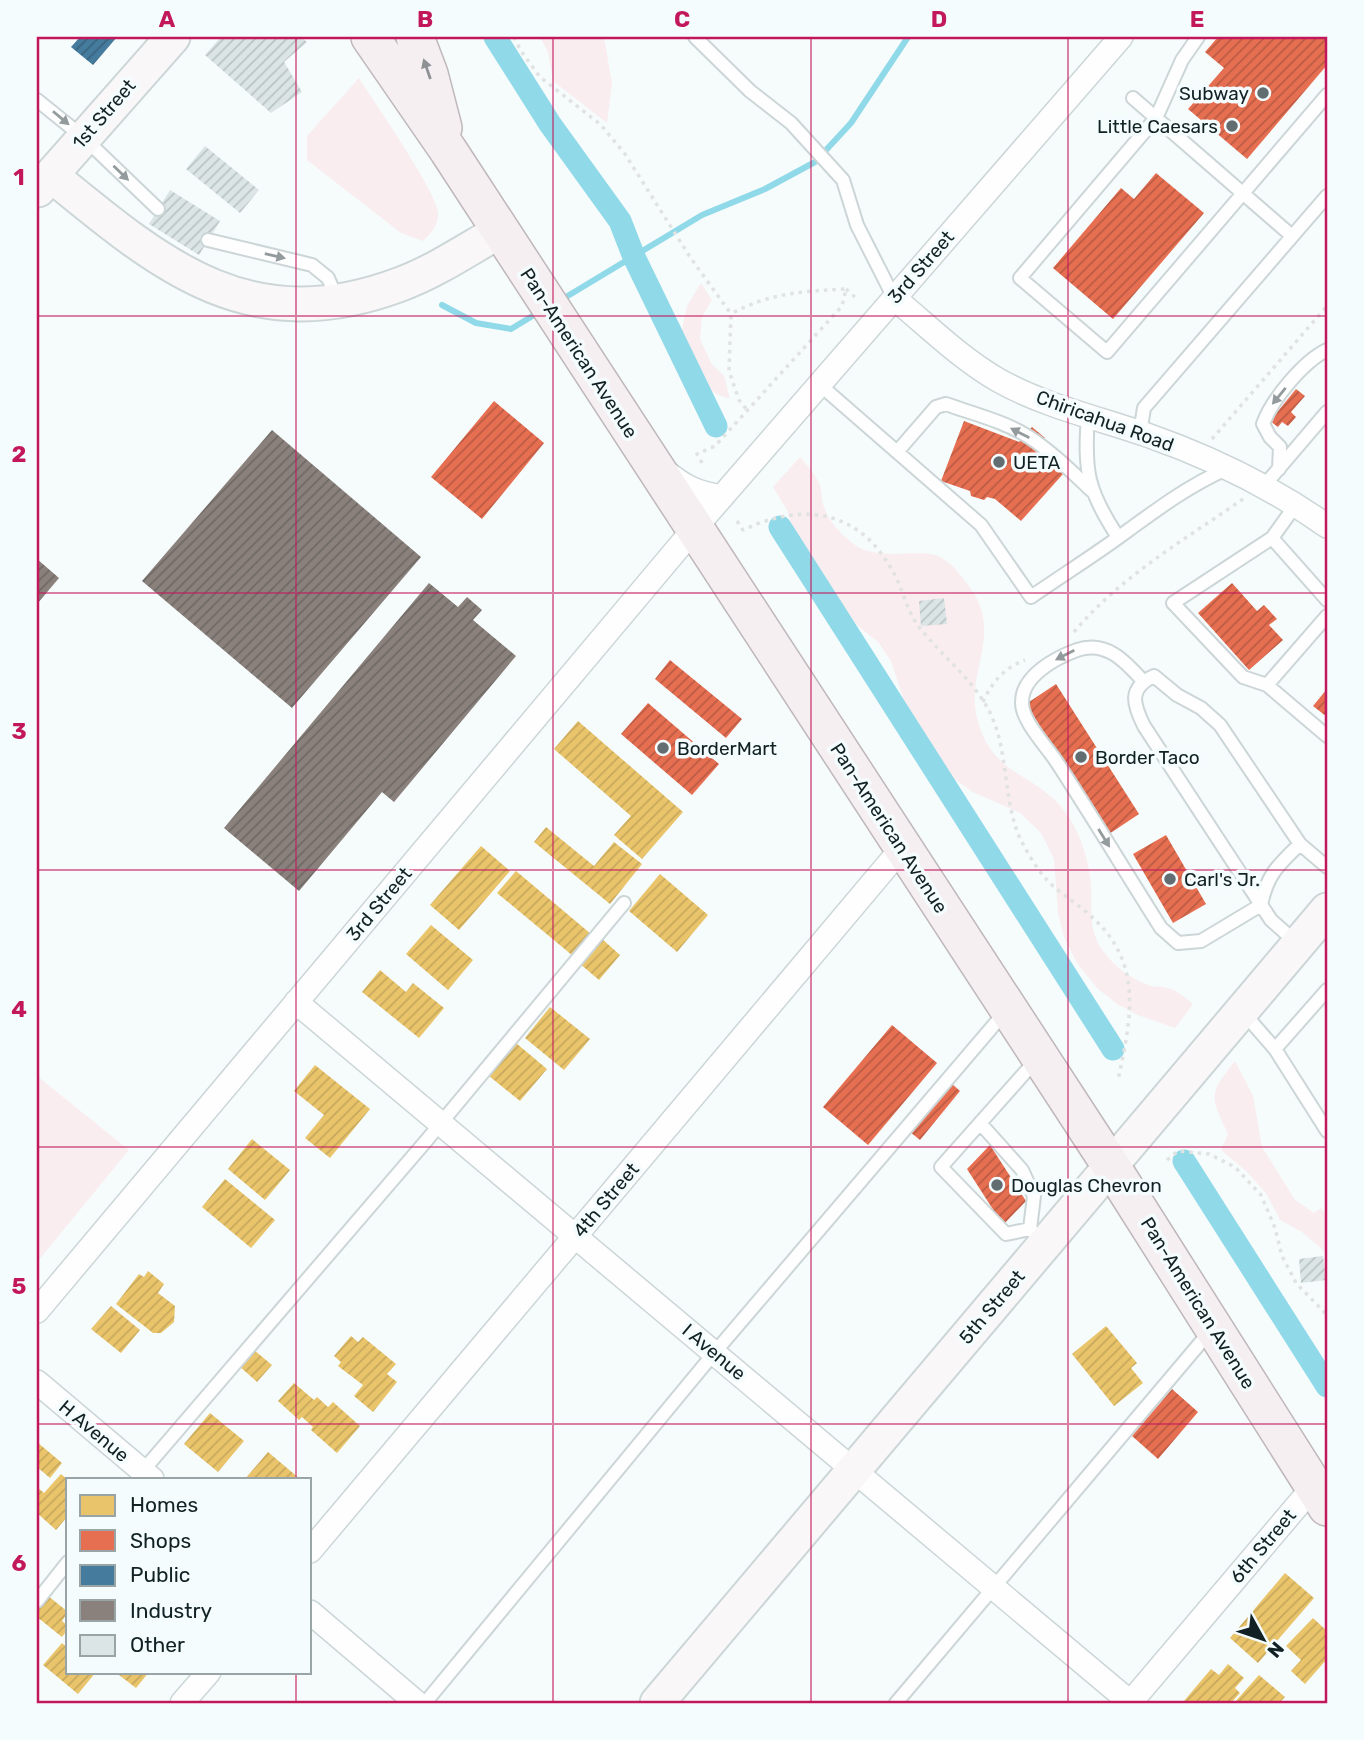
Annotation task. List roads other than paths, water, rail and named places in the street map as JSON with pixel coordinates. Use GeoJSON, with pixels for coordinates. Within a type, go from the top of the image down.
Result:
{"type":"FeatureCollection","features":[{"type":"Feature","properties":{"kind":"main road","name":"Pan-American Avenue"},"geometry":{"type":"LineString","coordinates":[[370,37],[448,150],[1111,1166],[1320,1497]]}},
{"type":"Feature","properties":{"kind":"main road","name":"Pan-American Avenue"},"geometry":{"type":"LineString","coordinates":[[415,37],[429,74],[448,150]]}},
{"type":"Feature","properties":{"kind":"street","name":"1st Street"},"geometry":{"type":"LineString","coordinates":[[44,183],[173,37]]}},
{"type":"Feature","properties":{"kind":"street","name":"3rd Street"},"geometry":{"type":"LineString","coordinates":[[37,1311],[694,529],[1121,37]]}},
{"type":"Feature","properties":{"kind":"street"},"geometry":{"type":"LineString","coordinates":[[44,183],[111,224],[164,262],[221,291],[283,304],[339,303],[412,279],[500,230]]}},
{"type":"Feature","properties":{"kind":"street","name":"Chiricahua Road"},"geometry":{"type":"LineString","coordinates":[[894,298],[965,357],[999,380],[1039,398],[1140,433],[1226,469],[1255,492],[1295,506],[1327,526]]}},
{"type":"Feature","properties":{"kind":"street"},"geometry":{"type":"LineString","coordinates":[[644,452],[678,481],[700,493],[722,497]]}},
{"type":"Feature","properties":{"kind":"street","name":"4th Street"},"geometry":{"type":"LineString","coordinates":[[312,1549],[902,848]]}},
{"type":"Feature","properties":{"kind":"street","name":"5th Street"},"geometry":{"type":"LineString","coordinates":[[657,1703],[854,1469],[1038,1237],[1111,1166],[1327,910]]}},
{"type":"Feature","properties":{"kind":"street","name":"I Avenue"},"geometry":{"type":"LineString","coordinates":[[296,1002],[1131,1703]]}},
{"type":"Feature","properties":{"kind":"street","name":"H Avenue"},"geometry":{"type":"LineString","coordinates":[[37,1382],[144,1477]]}},
{"type":"Feature","properties":{"kind":"street","name":"6th Street"},"geometry":{"type":"LineString","coordinates":[[1131,1703],[1320,1497]]}},
{"type":"Feature","properties":{"kind":"street"},"geometry":{"type":"LineString","coordinates":[[312,1614],[417,1703]]}},
{"type":"Feature","properties":{"kind":"street"},"geometry":{"type":"LineString","coordinates":[[182,1703],[207,1674]]}},
{"type":"Feature","properties":{"kind":"lane"},"geometry":{"type":"LineString","coordinates":[[695,37],[750,91],[791,123],[843,180],[857,225],[894,298]]}},
{"type":"Feature","properties":{"kind":"lane"},"geometry":{"type":"LineString","coordinates":[[1198,37],[1182,60],[1156,118],[1020,278],[1107,352],[1327,95]]}},
{"type":"Feature","properties":{"kind":"lane"},"geometry":{"type":"LineString","coordinates":[[1133,98],[1293,236]]}},
{"type":"Feature","properties":{"kind":"lane"},"geometry":{"type":"LineString","coordinates":[[37,100],[83,137],[158,209]]}},
{"type":"Feature","properties":{"kind":"lane"},"geometry":{"type":"LineString","coordinates":[[1140,433],[1144,408],[1327,196]]}},
{"type":"Feature","properties":{"kind":"lane"},"geometry":{"type":"LineString","coordinates":[[208,240],[312,265],[328,278],[339,303]]}},
{"type":"Feature","properties":{"kind":"lane"},"geometry":{"type":"LineString","coordinates":[[1279,469],[1280,447],[1270,437],[1264,424],[1269,409],[1311,360],[1327,349]]}},
{"type":"Feature","properties":{"kind":"lane"},"geometry":{"type":"LineString","coordinates":[[819,384],[981,524],[1031,597],[1164,503],[1195,483],[1226,469]]}},
{"type":"Feature","properties":{"kind":"lane"},"geometry":{"type":"LineString","coordinates":[[897,452],[936,407],[946,404],[1029,437],[1092,491]]}},
{"type":"Feature","properties":{"kind":"lane"},"geometry":{"type":"LineString","coordinates":[[1255,492],[1279,469],[1327,412]]}},
{"type":"Feature","properties":{"kind":"lane"},"geometry":{"type":"LineString","coordinates":[[1088,415],[1086,466],[1092,491],[1118,537]]}},
{"type":"Feature","properties":{"kind":"lane"},"geometry":{"type":"LineString","coordinates":[[1295,506],[1272,538],[1173,603],[1243,677],[1267,685],[1327,736]]}},
{"type":"Feature","properties":{"kind":"lane"},"geometry":{"type":"LineString","coordinates":[[1272,538],[1327,600]]}},
{"type":"Feature","properties":{"kind":"lane"},"geometry":{"type":"LineString","coordinates":[[1267,685],[1327,616]]}},
{"type":"Feature","properties":{"kind":"lane"},"geometry":{"type":"LineString","coordinates":[[1143,681],[1126,662],[1107,649],[1089,646],[1067,653],[1043,668],[1026,685],[1021,703],[1031,727],[1056,761],[1161,928],[1178,943],[1201,941],[1261,905],[1265,886],[1273,870],[1300,844]]}},
{"type":"Feature","properties":{"kind":"lane"},"geometry":{"type":"LineString","coordinates":[[1298,944],[1271,920],[1144,726],[1135,708],[1135,692],[1143,681],[1154,676],[1177,695],[1201,708],[1220,725],[1300,844],[1327,867]]}},
{"type":"Feature","properties":{"kind":"lane"},"geometry":{"type":"LineString","coordinates":[[144,1477],[624,903]]}},
{"type":"Feature","properties":{"kind":"lane"},"geometry":{"type":"LineString","coordinates":[[1275,1049],[1323,995]]}},
{"type":"Feature","properties":{"kind":"lane"},"geometry":{"type":"LineString","coordinates":[[1323,995],[1327,1012]]}},
{"type":"Feature","properties":{"kind":"lane"},"geometry":{"type":"LineString","coordinates":[[425,1703],[715,1352],[1008,1009]]}},
{"type":"Feature","properties":{"kind":"lane"},"geometry":{"type":"LineString","coordinates":[[1242,1010],[1275,1049],[1327,1131]]}},
{"type":"Feature","properties":{"kind":"lane"},"geometry":{"type":"LineString","coordinates":[[981,1123],[1022,1170],[1034,1196],[1038,1237],[1006,1234],[941,1167],[1039,1057]]}},
{"type":"Feature","properties":{"kind":"lane"},"geometry":{"type":"LineString","coordinates":[[896,1703],[1213,1328]]}},
{"type":"Feature","properties":{"kind":"lane"},"geometry":{"type":"LineString","coordinates":[[37,1601],[66,1565]]}},
{"type":"Feature","properties":{"kind":"waterway"},"geometry":{"type":"LineString","coordinates":[[495,37],[550,124],[620,221],[634,257],[716,426]]}},
{"type":"Feature","properties":{"kind":"waterway"},"geometry":{"type":"LineString","coordinates":[[561,300],[702,215],[765,189],[815,162],[851,123],[908,37]]}},
{"type":"Feature","properties":{"kind":"waterway"},"geometry":{"type":"LineString","coordinates":[[442,305],[476,323],[511,329],[539,312]]}},
{"type":"Feature","properties":{"kind":"waterway"},"geometry":{"type":"LineString","coordinates":[[780,527],[1113,1049]]}},
{"type":"Feature","properties":{"kind":"waterway"},"geometry":{"type":"LineString","coordinates":[[1184,1161],[1327,1386]]}},
{"type":"Feature","properties":{"kind":"place","name":"Subway"},"geometry":{"type":"Point","coordinates":[1263,93]}},
{"type":"Feature","properties":{"kind":"place","name":"Little Caesars"},"geometry":{"type":"Point","coordinates":[1232,126]}},
{"type":"Feature","properties":{"kind":"place","name":"UETA"},"geometry":{"type":"Point","coordinates":[999,462]}},
{"type":"Feature","properties":{"kind":"place","name":"BorderMart"},"geometry":{"type":"Point","coordinates":[663,748]}},
{"type":"Feature","properties":{"kind":"place","name":"Border Taco"},"geometry":{"type":"Point","coordinates":[1081,757]}},
{"type":"Feature","properties":{"kind":"place","name":"Carl's Jr."},"geometry":{"type":"Point","coordinates":[1170,879]}},
{"type":"Feature","properties":{"kind":"place","name":"Douglas Chevron"},"geometry":{"type":"Point","coordinates":[997,1185]}}]}
